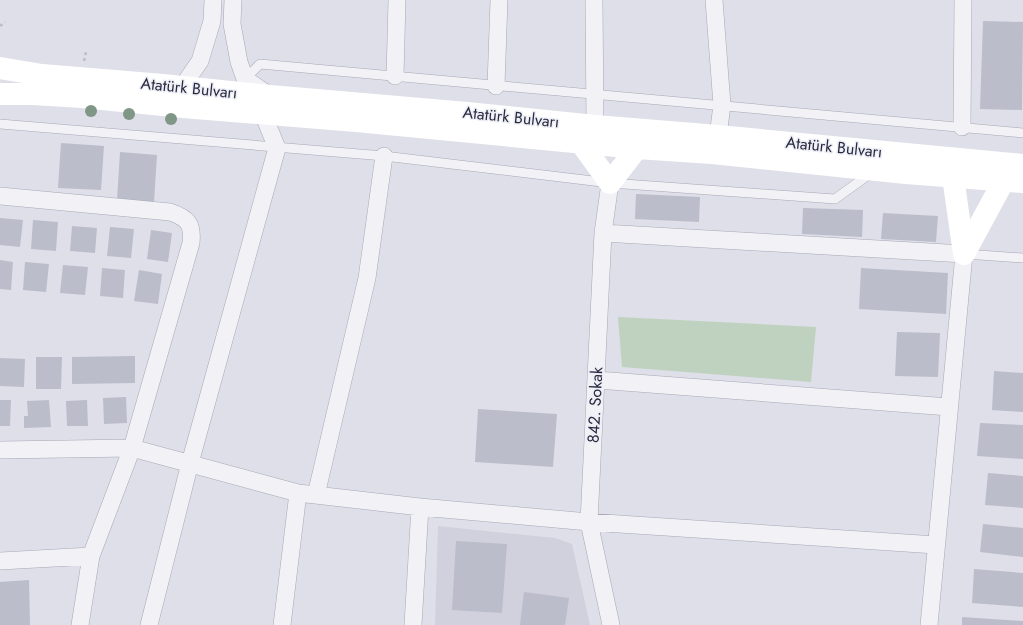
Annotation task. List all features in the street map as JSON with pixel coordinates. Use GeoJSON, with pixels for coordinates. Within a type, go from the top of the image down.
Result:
{"type":"FeatureCollection","features":[{"type":"Feature","properties":{"kind":"main road","name":"Atatürk Bulvarı"},"geometry":{"type":"LineString","coordinates":[[0,68],[42,75],[182,87],[238,85],[266,105],[581,143],[712,153],[876,170],[1014,181]]}},
{"type":"Feature","properties":{"kind":"main road","name":"Atatürk Bulvarı"},"geometry":{"type":"LineString","coordinates":[[0,94],[33,94],[82,97],[183,107],[266,105],[467,112],[595,126],[718,136],[1023,165]]}},
{"type":"Feature","properties":{"kind":"main road"},"geometry":{"type":"LineString","coordinates":[[581,143],[610,184],[637,148]]}},
{"type":"Feature","properties":{"kind":"main road"},"geometry":{"type":"LineString","coordinates":[[964,254],[953,177],[969,160]]}},
{"type":"Feature","properties":{"kind":"main road"},"geometry":{"type":"LineString","coordinates":[[964,254],[1014,181]]}},
{"type":"Feature","properties":{"kind":"street"},"geometry":{"type":"LineString","coordinates":[[182,87],[200,61],[212,22],[213,0]]}},
{"type":"Feature","properties":{"kind":"street"},"geometry":{"type":"LineString","coordinates":[[233,0],[232,24],[239,62],[238,85]]}},
{"type":"Feature","properties":{"kind":"street"},"geometry":{"type":"LineString","coordinates":[[395,76],[396,0]]}},
{"type":"Feature","properties":{"kind":"street"},"geometry":{"type":"LineString","coordinates":[[496,86],[499,0]]}},
{"type":"Feature","properties":{"kind":"street"},"geometry":{"type":"LineString","coordinates":[[594,0],[595,126]]}},
{"type":"Feature","properties":{"kind":"street"},"geometry":{"type":"LineString","coordinates":[[714,0],[722,105],[718,136]]}},
{"type":"Feature","properties":{"kind":"street"},"geometry":{"type":"LineString","coordinates":[[962,127],[963,0]]}},
{"type":"Feature","properties":{"kind":"street"},"geometry":{"type":"LineString","coordinates":[[149,625],[190,464],[277,148],[266,105]]}},
{"type":"Feature","properties":{"kind":"street"},"geometry":{"type":"LineString","coordinates":[[316,495],[367,278],[384,156]]}},
{"type":"Feature","properties":{"kind":"street","name":"842. Sokak"},"geometry":{"type":"LineString","coordinates":[[610,184],[603,233],[589,522],[611,625]]}},
{"type":"Feature","properties":{"kind":"street"},"geometry":{"type":"LineString","coordinates":[[0,196],[170,212],[181,216],[187,221],[192,235],[191,244],[132,448],[91,556],[80,625]]}},
{"type":"Feature","properties":{"kind":"street"},"geometry":{"type":"LineString","coordinates":[[603,233],[964,254],[929,625]]}},
{"type":"Feature","properties":{"kind":"street"},"geometry":{"type":"LineString","coordinates":[[597,380],[949,407]]}},
{"type":"Feature","properties":{"kind":"street"},"geometry":{"type":"LineString","coordinates":[[0,450],[132,448],[298,493],[420,507],[589,522],[936,545]]}},
{"type":"Feature","properties":{"kind":"street"},"geometry":{"type":"LineString","coordinates":[[282,625],[298,493]]}},
{"type":"Feature","properties":{"kind":"street"},"geometry":{"type":"LineString","coordinates":[[413,625],[420,507]]}},
{"type":"Feature","properties":{"kind":"street"},"geometry":{"type":"LineString","coordinates":[[0,561],[91,556]]}},
{"type":"Feature","properties":{"kind":"lane"},"geometry":{"type":"LineString","coordinates":[[238,85],[260,64],[1023,133]]}},
{"type":"Feature","properties":{"kind":"lane"},"geometry":{"type":"LineString","coordinates":[[0,124],[384,156],[610,184],[835,199],[876,170]]}},
{"type":"Feature","properties":{"kind":"lane"},"geometry":{"type":"LineString","coordinates":[[964,254],[1023,258]]}},
{"type":"Feature","properties":{"kind":"path"},"geometry":{"type":"LineString","coordinates":[[0,26],[6,22]]}},
{"type":"Feature","properties":{"kind":"shaded area"},"geometry":{"type":"Polygon","coordinates":[[[438,526],[555,538],[572,544],[590,625],[435,625],[438,526]]]}},
{"type":"Feature","properties":{"kind":"green space"},"geometry":{"type":"Polygon","coordinates":[[[618,317],[816,327],[811,382],[622,367],[618,317]]]}},
{"type":"Feature","properties":{"kind":"building"},"geometry":{"type":"Polygon","coordinates":[[[983,21],[1023,22],[1022,110],[980,109],[983,21]]]}},
{"type":"Feature","properties":{"kind":"building"},"geometry":{"type":"Polygon","coordinates":[[[61,143],[104,146],[101,190],[58,188],[61,143]]]}},
{"type":"Feature","properties":{"kind":"building"},"geometry":{"type":"Polygon","coordinates":[[[120,152],[157,155],[154,202],[117,200],[120,152]]]}},
{"type":"Feature","properties":{"kind":"building"},"geometry":{"type":"Polygon","coordinates":[[[636,194],[700,197],[699,222],[635,219],[636,194]]]}},
{"type":"Feature","properties":{"kind":"building"},"geometry":{"type":"Polygon","coordinates":[[[803,208],[863,210],[862,237],[802,234],[803,208]]]}},
{"type":"Feature","properties":{"kind":"building"},"geometry":{"type":"Polygon","coordinates":[[[883,213],[938,216],[936,242],[881,239],[883,213]]]}},
{"type":"Feature","properties":{"kind":"building"},"geometry":{"type":"Polygon","coordinates":[[[0,218],[23,220],[20,247],[0,245],[0,218]]]}},
{"type":"Feature","properties":{"kind":"building"},"geometry":{"type":"Polygon","coordinates":[[[33,220],[58,222],[56,251],[31,249],[33,220]]]}},
{"type":"Feature","properties":{"kind":"building"},"geometry":{"type":"Polygon","coordinates":[[[72,226],[97,228],[95,253],[70,251],[72,226]]]}},
{"type":"Feature","properties":{"kind":"building"},"geometry":{"type":"Polygon","coordinates":[[[110,227],[134,229],[131,258],[107,256],[110,227]]]}},
{"type":"Feature","properties":{"kind":"building"},"geometry":{"type":"Polygon","coordinates":[[[151,230],[172,233],[168,262],[147,259],[151,230]]]}},
{"type":"Feature","properties":{"kind":"building"},"geometry":{"type":"Polygon","coordinates":[[[0,260],[13,262],[11,290],[0,289],[0,260]]]}},
{"type":"Feature","properties":{"kind":"building"},"geometry":{"type":"Polygon","coordinates":[[[25,262],[49,264],[46,292],[23,290],[25,262]]]}},
{"type":"Feature","properties":{"kind":"building"},"geometry":{"type":"Polygon","coordinates":[[[63,265],[88,267],[85,295],[60,293],[63,265]]]}},
{"type":"Feature","properties":{"kind":"building"},"geometry":{"type":"Polygon","coordinates":[[[102,268],[125,270],[123,298],[100,296],[102,268]]]}},
{"type":"Feature","properties":{"kind":"building"},"geometry":{"type":"Polygon","coordinates":[[[861,268],[948,273],[946,314],[859,309],[861,268]]]}},
{"type":"Feature","properties":{"kind":"building"},"geometry":{"type":"Polygon","coordinates":[[[139,270],[162,274],[158,304],[134,301],[139,270]]]}},
{"type":"Feature","properties":{"kind":"building"},"geometry":{"type":"Polygon","coordinates":[[[897,332],[940,333],[938,377],[895,376],[897,332]]]}},
{"type":"Feature","properties":{"kind":"building"},"geometry":{"type":"Polygon","coordinates":[[[135,356],[135,383],[72,384],[72,357],[135,356]]]}},
{"type":"Feature","properties":{"kind":"building"},"geometry":{"type":"Polygon","coordinates":[[[36,357],[62,357],[61,389],[36,389],[36,357]]]}},
{"type":"Feature","properties":{"kind":"building"},"geometry":{"type":"Polygon","coordinates":[[[0,358],[25,359],[24,387],[0,386],[0,358]]]}},
{"type":"Feature","properties":{"kind":"building"},"geometry":{"type":"Polygon","coordinates":[[[994,371],[1023,373],[1023,412],[992,410],[994,371]]]}},
{"type":"Feature","properties":{"kind":"building"},"geometry":{"type":"Polygon","coordinates":[[[126,397],[127,423],[104,424],[103,398],[126,397]]]}},
{"type":"Feature","properties":{"kind":"building"},"geometry":{"type":"Polygon","coordinates":[[[0,400],[11,400],[10,426],[0,426],[0,400]]]}},
{"type":"Feature","properties":{"kind":"building"},"geometry":{"type":"Polygon","coordinates":[[[49,400],[51,427],[24,428],[24,416],[28,416],[27,401],[49,400]]]}},
{"type":"Feature","properties":{"kind":"building"},"geometry":{"type":"Polygon","coordinates":[[[87,400],[88,426],[67,426],[66,401],[87,400]]]}},
{"type":"Feature","properties":{"kind":"building"},"geometry":{"type":"Polygon","coordinates":[[[478,409],[557,414],[553,467],[475,462],[478,409]]]}},
{"type":"Feature","properties":{"kind":"building"},"geometry":{"type":"Polygon","coordinates":[[[980,423],[1023,425],[1023,459],[977,456],[980,423]]]}},
{"type":"Feature","properties":{"kind":"building"},"geometry":{"type":"Polygon","coordinates":[[[988,473],[1023,476],[1023,508],[985,505],[988,473]]]}},
{"type":"Feature","properties":{"kind":"building"},"geometry":{"type":"Polygon","coordinates":[[[983,524],[1023,528],[1023,557],[980,552],[983,524]]]}},
{"type":"Feature","properties":{"kind":"building"},"geometry":{"type":"Polygon","coordinates":[[[456,541],[507,544],[502,613],[452,610],[456,541]]]}},
{"type":"Feature","properties":{"kind":"building"},"geometry":{"type":"Polygon","coordinates":[[[974,569],[1023,573],[1023,607],[972,603],[974,569]]]}},
{"type":"Feature","properties":{"kind":"building"},"geometry":{"type":"Polygon","coordinates":[[[29,580],[30,625],[0,625],[0,582],[29,580]]]}},
{"type":"Feature","properties":{"kind":"building"},"geometry":{"type":"Polygon","coordinates":[[[524,592],[569,598],[565,625],[520,625],[524,592]]]}},
{"type":"Feature","properties":{"kind":"building"},"geometry":{"type":"Polygon","coordinates":[[[962,617],[1023,621],[1023,625],[962,625],[962,617]]]}}]}
